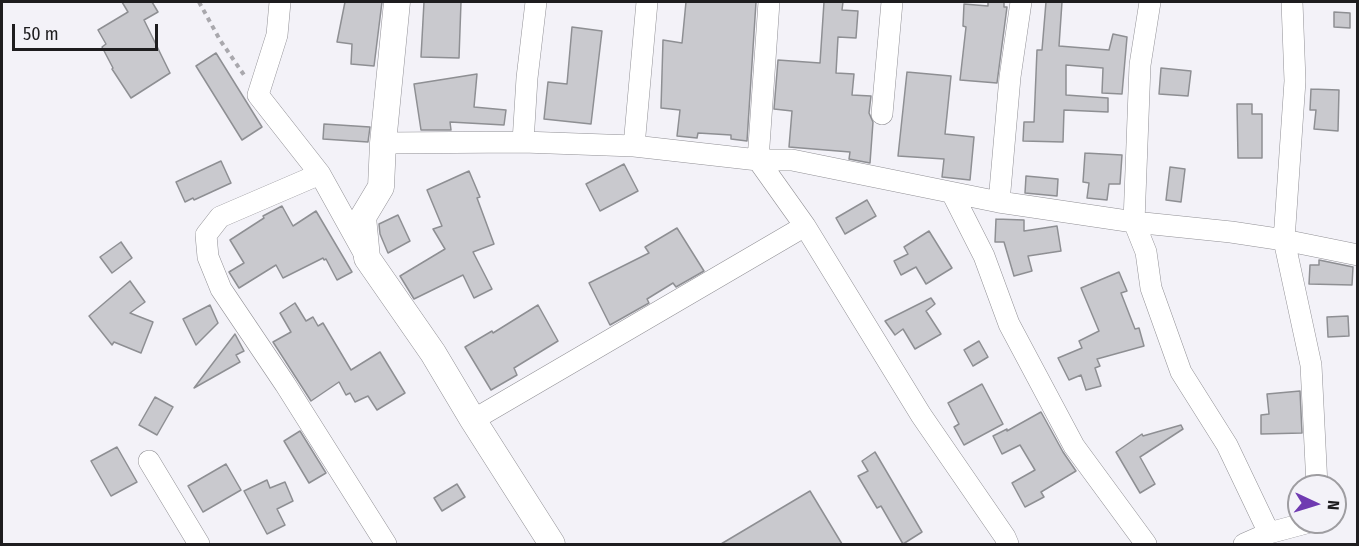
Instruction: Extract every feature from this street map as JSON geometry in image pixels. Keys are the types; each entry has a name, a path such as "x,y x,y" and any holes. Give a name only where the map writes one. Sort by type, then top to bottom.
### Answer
{"street":[{"path":"280,2 277,35 258,94 320,174 367,258 433,352 473,420 552,544"},
{"path":"367,258 363,217 381,187 383,143 398,2"},
{"path":"523,142 527,78 536,2"},
{"path":"634,147 647,2"},
{"path":"769,2 758,160 805,226 921,415 1008,544"},
{"path":"882,114 892,2"},
{"path":"999,202 1010,77 1021,2"},
{"path":"1150,2 1140,64 1134,222 1146,252 1151,288 1180,372 1227,444 1269,533"},
{"path":"1292,2 1294,81 1284,240 1311,365 1316,474"},
{"path":"383,143 523,142 634,147 758,160 792,160 999,202 1134,222 1188,226 1284,240 1358,255"},
{"path":"320,174 220,217 206,235 208,257 221,289 285,384 386,544"},
{"path":"951,193 984,256 1009,324 1074,446 1146,544"},
{"path":"473,420 805,226"},
{"path":"149,461 200,544"},
{"path":"1244,544 1287,528"}],"path":[{"path":"199,2 220,40 258,94"}],"building":[{"path":"122,2 152,2 158,12 144,20 170,73 131,98 112,69 102,47 106,44 98,30 128,12"},
{"path":"345,2 382,2 374,66 351,64 352,44 337,42"},
{"path":"424,2 461,2 459,58 421,57"},
{"path":"686,2 756,2 747,141 731,139 731,135 698,133 697,138 677,136 680,110 661,108 663,40 682,43"},
{"path":"824,2 843,2 842,10 858,11 856,38 838,37 836,73 854,74 852,95 871,96 869,113 873,122 870,163 849,159 850,152 789,147 792,111 774,109 778,60 820,63"},
{"path":"988,2 1004,2 1004,7 1007,7 997,83 960,80 966,27 963,26 964,4 988,6"},
{"path":"1046,2 1062,2 1059,46 1109,50 1113,34 1127,37 1122,94 1102,93 1103,68 1066,65 1066,95 1108,98 1108,112 1064,110 1063,142 1023,141 1024,122 1034,122 1037,50 1042,50"},
{"path":"1334,12 1350,13 1350,28 1334,27"},
{"path":"572,27 602,31 591,124 544,119 548,82 567,84"},
{"path":"216,53 262,127 242,140 196,66"},
{"path":"1161,68 1191,71 1188,96 1159,94"},
{"path":"907,72 951,76 945,134 974,137 970,180 942,177 944,159 898,156"},
{"path":"477,74 474,107 506,110 504,125 450,122 451,130 421,130 414,84"},
{"path":"1311,89 1339,90 1338,131 1314,129 1316,110 1310,110"},
{"path":"1237,104 1252,104 1252,114 1262,114 1262,158 1238,158"},
{"path":"324,124 370,127 368,142 323,139"},
{"path":"1085,153 1122,155 1120,184 1109,184 1107,200 1087,198 1089,183 1083,182"},
{"path":"221,161 231,183 185,202 176,182"},
{"path":"624,164 638,191 600,211 586,184"},
{"path":"1170,167 1185,169 1181,202 1166,200"},
{"path":"469,171 480,197 477,198 494,244 473,252 492,289 474,298 463,275 414,299 400,276 445,249 433,229 442,226 427,190"},
{"path":"1026,176 1058,179 1057,196 1025,193"},
{"path":"867,200 876,216 845,234 836,218"},
{"path":"282,206 293,226 316,211 352,272 337,280 326,259 323,258 283,278 276,265 239,288 229,272 244,263 230,240 264,218 263,216"},
{"path":"398,215 410,241 388,253 380,234 379,224"},
{"path":"996,219 1024,220 1024,231 1057,226 1061,251 1028,256 1032,271 1014,276 1004,242 995,242"},
{"path":"677,228 704,271 676,287 673,283 647,299 649,303 610,325 589,283 649,253 645,247"},
{"path":"929,231 952,268 926,284 916,267 901,275 894,261 908,254 904,247"},
{"path":"121,242 132,258 112,273 100,257"},
{"path":"1319,260 1353,267 1352,285 1309,284 1310,265 1319,265"},
{"path":"1119,272 1127,291 1121,293 1135,329 1139,328 1144,346 1097,359 1100,366 1095,368 1101,386 1086,390 1081,375 1069,380 1058,358 1082,348 1079,341 1099,331 1081,288"},
{"path":"130,281 145,302 130,313 153,322 141,353 114,342 112,345 89,316"},
{"path":"931,298 935,304 926,311 941,334 915,349 903,329 895,335 885,321"},
{"path":"295,303 306,321 313,317 318,326 323,323 351,370 380,352 405,393 377,410 368,396 355,402 350,393 346,395 339,382 311,401 273,342 291,332 280,313"},
{"path":"210,305 218,323 196,345 183,319"},
{"path":"538,305 558,341 514,368 517,375 491,390 465,347 492,331 493,333"},
{"path":"1348,316 1349,336 1328,337 1327,317"},
{"path":"235,334 244,351 236,355 240,362 194,388"},
{"path":"979,341 988,357 973,366 964,350"},
{"path":"982,384 1003,424 964,445 954,427 959,424 948,403"},
{"path":"1300,391 1302,433 1261,434 1261,415 1269,414 1267,394"},
{"path":"155,397 173,407 157,435 139,425"},
{"path":"1041,412 1076,471 1041,492 1044,497 1025,507 1012,483 1035,470 1020,445 1002,454 993,436"},
{"path":"1181,425 1183,429 1140,457 1155,484 1140,493 1116,452 1142,434 1143,436"},
{"path":"300,431 326,473 309,483 284,441"},
{"path":"117,447 137,482 111,496 91,461"},
{"path":"875,452 922,532 903,544 881,506 877,508 858,476 868,471 862,461"},
{"path":"226,464 241,490 203,512 188,486"},
{"path":"267,480 270,488 285,482 293,501 277,509 285,525 267,534 244,491"},
{"path":"457,484 465,497 442,511 434,498"},
{"path":"810,491 842,544 721,544"}]}
